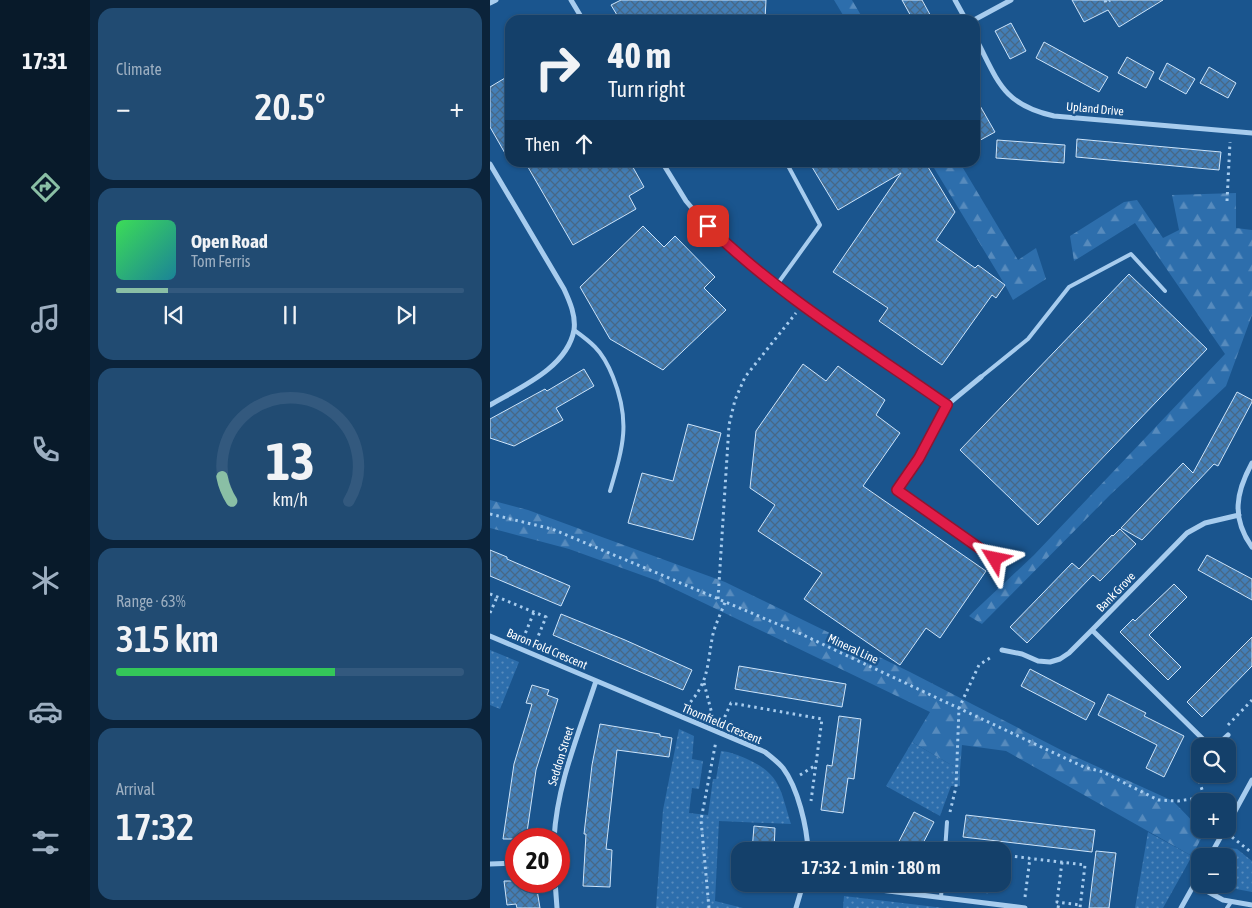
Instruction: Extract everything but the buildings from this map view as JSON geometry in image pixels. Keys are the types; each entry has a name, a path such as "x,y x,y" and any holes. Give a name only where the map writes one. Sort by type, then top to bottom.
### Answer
{"street":[{"path":"490,3 496,0"},
{"path":"572,0 580,15"},
{"path":"955,0 963,15"},
{"path":"980,17 1011,0"},
{"name":"Upland Drive","path":"980,46 1001,86 1012,99 1025,107 1039,112 1054,116 1252,133"},
{"path":"490,164 564,289 572,308 574,330 559,359 544,374 490,405"},
{"path":"665,167 686,202 736,253 776,286 947,405"},
{"path":"929,439 947,405 981,377"},
{"path":"1252,463 1240,489 1239,516 1242,529 1252,546"},
{"name":"Bank Grove","path":"1002,650 1022,654 1038,661 1050,662 1060,659 1069,653 1187,533 1205,523 1239,516"},
{"path":"1092,630 1202,738"},
{"name":"Baron Fold Crescent","path":"490,636 596,681"},
{"name":"Thornfield Crescent","path":"596,681 765,752 783,768 790,780 801,810 807,842"},
{"name":"Seddon Street","path":"555,828 558,799 565,772 596,681"},
{"path":"1225,738 1228,735"},
{"path":"1236,809 1252,780"},
{"path":"490,864 505,863"},
{"path":"1181,908 1191,890"},
{"path":"796,908 801,892"},
{"path":"899,892 1024,908"},
{"path":"556,893 557,908"},
{"path":"1212,893 1231,902 1252,905"}],"lane":[{"path":"776,286 820,225 789,167"},
{"path":"981,377 1028,339 1069,287 1131,254 1165,291"},
{"path":"574,330 596,348 609,368 620,396 625,429 622,452 610,491"},
{"path":"929,439 919,458 897,490 995,559"},
{"path":"946,842 947,822"},
{"path":"941,892 941,897"},
{"path":"1227,908 1231,902"}],"path":[{"path":"1105,0 1106,2 1110,0"},
{"path":"1227,201 1231,131"},
{"path":"718,599 729,424 735,400 745,377 803,304"},
{"name":"Mineral Line","path":"490,514 552,530 801,634 1084,767 1103,772 1158,800 1178,801 1191,799"},
{"path":"490,594 546,617 531,653"},
{"path":"490,613 497,597"},
{"path":"678,716 704,682 712,637 725,602"},
{"path":"519,648 534,612"},
{"path":"947,822 956,788 959,708 979,665 1002,650"},
{"path":"704,682 717,731"},
{"path":"1228,735 1227,726 1252,700"},
{"path":"709,908 700,820 717,731 731,702 822,719 812,800 801,810"},
{"path":"790,780 816,765"},
{"path":"1234,838 1252,853"},
{"path":"1011,856 1085,865 1080,906 1059,903"},
{"path":"1024,908 1030,858"},
{"path":"1058,908 1059,903 1057,902 1062,862"}],"green space":[{"path":"834,0 852,0 861,15 843,15"},
{"path":"933,167 962,167 1018,260 1036,248 1046,279 1013,300"},
{"path":"1236,193 1236,228 1252,230 1252,315 1226,386 1111,494 982,624 969,616 1034,555 1225,354 1135,223 1074,261 1070,236 1124,202 1137,200 1163,238 1179,230 1172,195"},
{"path":"490,500 528,510 725,582 910,672 1065,752 1173,801 1191,820 1191,838 1201,838 1196,848 1191,848 1191,855 1006,751 962,745 960,770 912,742 930,712 658,581 569,549 490,528"},
{"path":"490,650 519,662 500,709 490,705"},
{"path":"679,729 694,736 692,759 703,761 699,789 692,788 689,813 708,815 713,779 716,779 721,751 747,759 767,771 782,793 791,824 719,821 715,901 743,908 656,908 663,810"},
{"path":"912,742 960,770 960,786 951,786 940,816 886,786"},
{"path":"1148,832 1191,855 1191,858 1163,908 1135,908"},
{"path":"1236,849 1252,861 1252,892 1236,889"},
{"path":"844,896 944,908 843,908"}],"route":[{"path":"708,226 736,253 776,286 947,405 919,458 897,490 995,559"}]}
